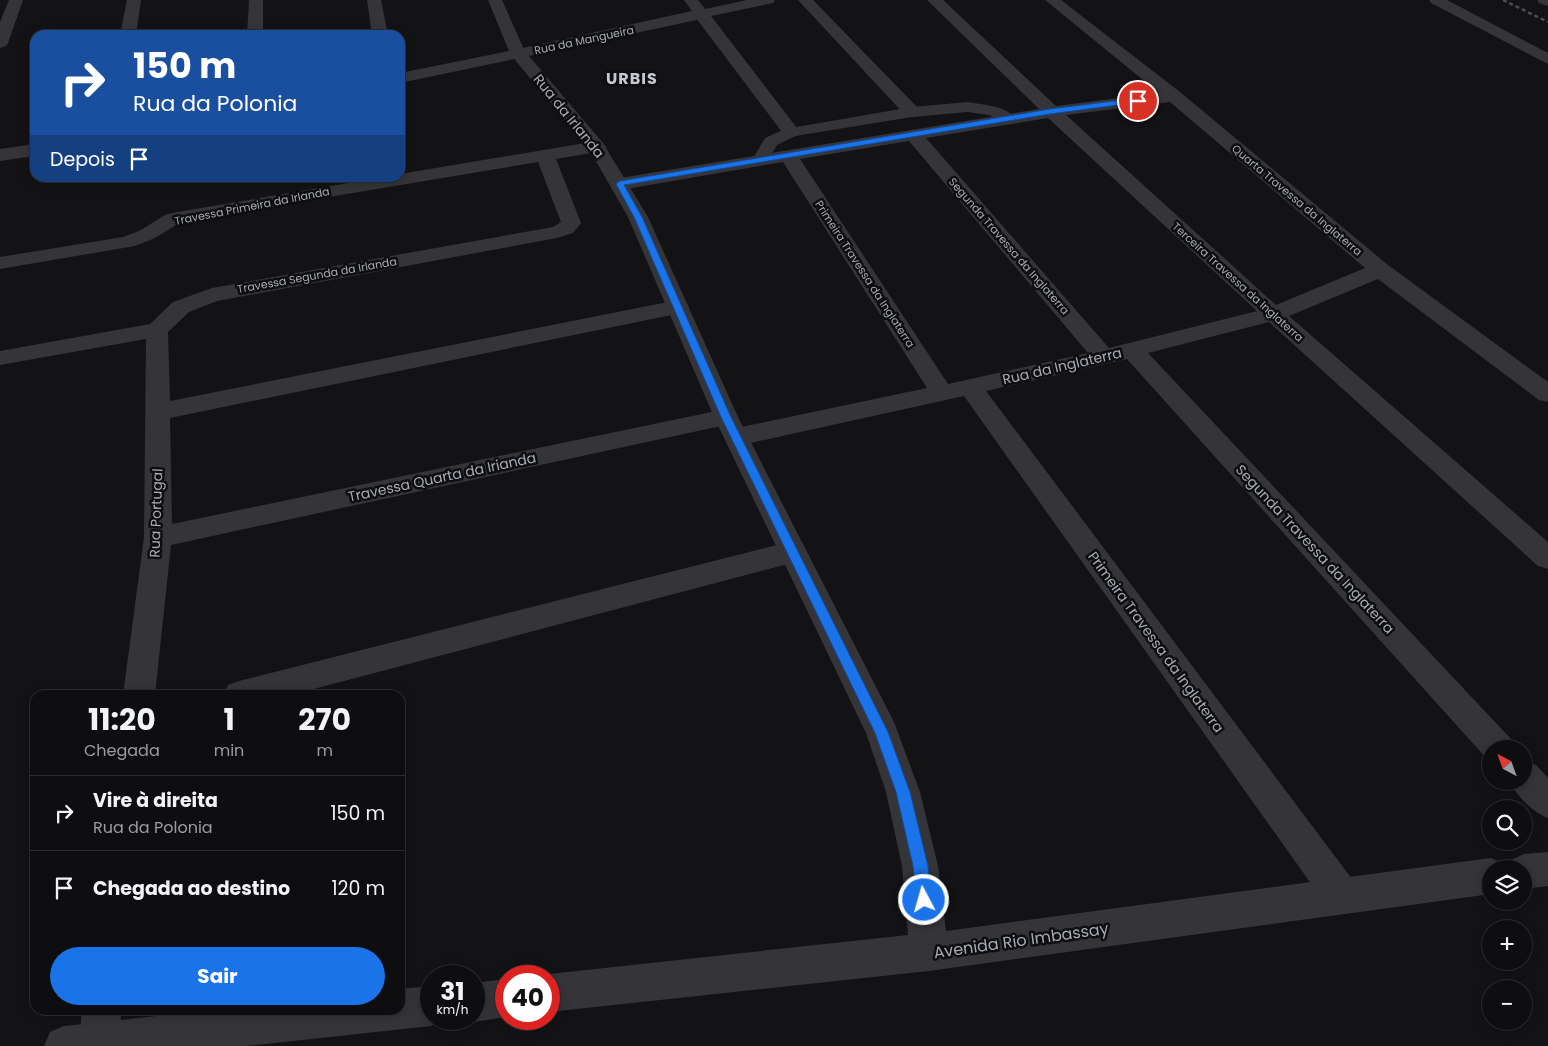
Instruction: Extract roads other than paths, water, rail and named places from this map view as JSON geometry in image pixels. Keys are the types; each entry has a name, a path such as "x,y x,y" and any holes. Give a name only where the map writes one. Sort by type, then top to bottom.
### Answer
{"street":[{"path":"0,43 16,0"},
{"path":"129,30 134,0"},
{"path":"255,30 256,0"},
{"path":"374,0 379,30"},
{"name":"Rua da Irlanda","path":"495,0 518,54 597,147 638,217 731,427 882,732 903,792 920,866 929,952"},
{"path":"691,0 791,132"},
{"name":"Rua da Mangueira","path":"405,77 768,0"},
{"path":"805,0 912,112"},
{"name":"Terceira Travessa da Inglaterra","path":"934,0 1050,112 1273,314 1548,558"},
{"name":"Quarta Travessa da Inglaterra","path":"1052,0 1174,96 1380,270 1548,394"},
{"path":"1436,0 1548,59"},
{"path":"1544,0 1548,2"},
{"path":"620,184 1050,112 1174,96"},
{"name":"Segunda Travessa da Inglaterra","path":"914,135 1104,356"},
{"name":"Travessa Primeira da Irlanda","path":"405,178 597,147"},
{"path":"0,156 30,151"},
{"name":"Travessa Segunda da Irlanda","path":"157,330 180,307 212,295 566,229 571,223 545,155"},
{"name":"Primeira Travessa da Inglaterra","path":"788,156 942,393"},
{"name":"Travessa Primeira da Irlanda","path":"0,263 128,242 140,238 172,219 198,213 383,182"},
{"name":"Rua da Inglaterra","path":"731,427 942,393 1132,350 1273,314 1380,270"},
{"path":"157,412 678,307"},
{"path":"0,358 157,330"},
{"name":"Rua Portugal","path":"140,690 158,537 157,330"},
{"name":"Segunda Travessa da Inglaterra","path":"1132,350 1491,740"},
{"name":"Primeira Travessa da Inglaterra","path":"970,387 1342,896"},
{"name":"Travessa Quarta da Irianda","path":"158,537 731,427"},
{"path":"258,690 793,552"},
{"path":"1532,785 1548,802"},
{"path":"1532,871 1548,869"},
{"name":"Avenida Rio Imbassay","path":"560,992 929,952 1482,877"},
{"path":"405,1009 420,1007"},
{"path":"88,1033 328,1015"}],"lane":[{"path":"760,160 771,142 791,132 912,112 968,108 993,111 1008,119"}],"railway":[{"path":"1503,0 1548,22"}],"district":[{"name":"URBIS","path":"632,78"}]}
